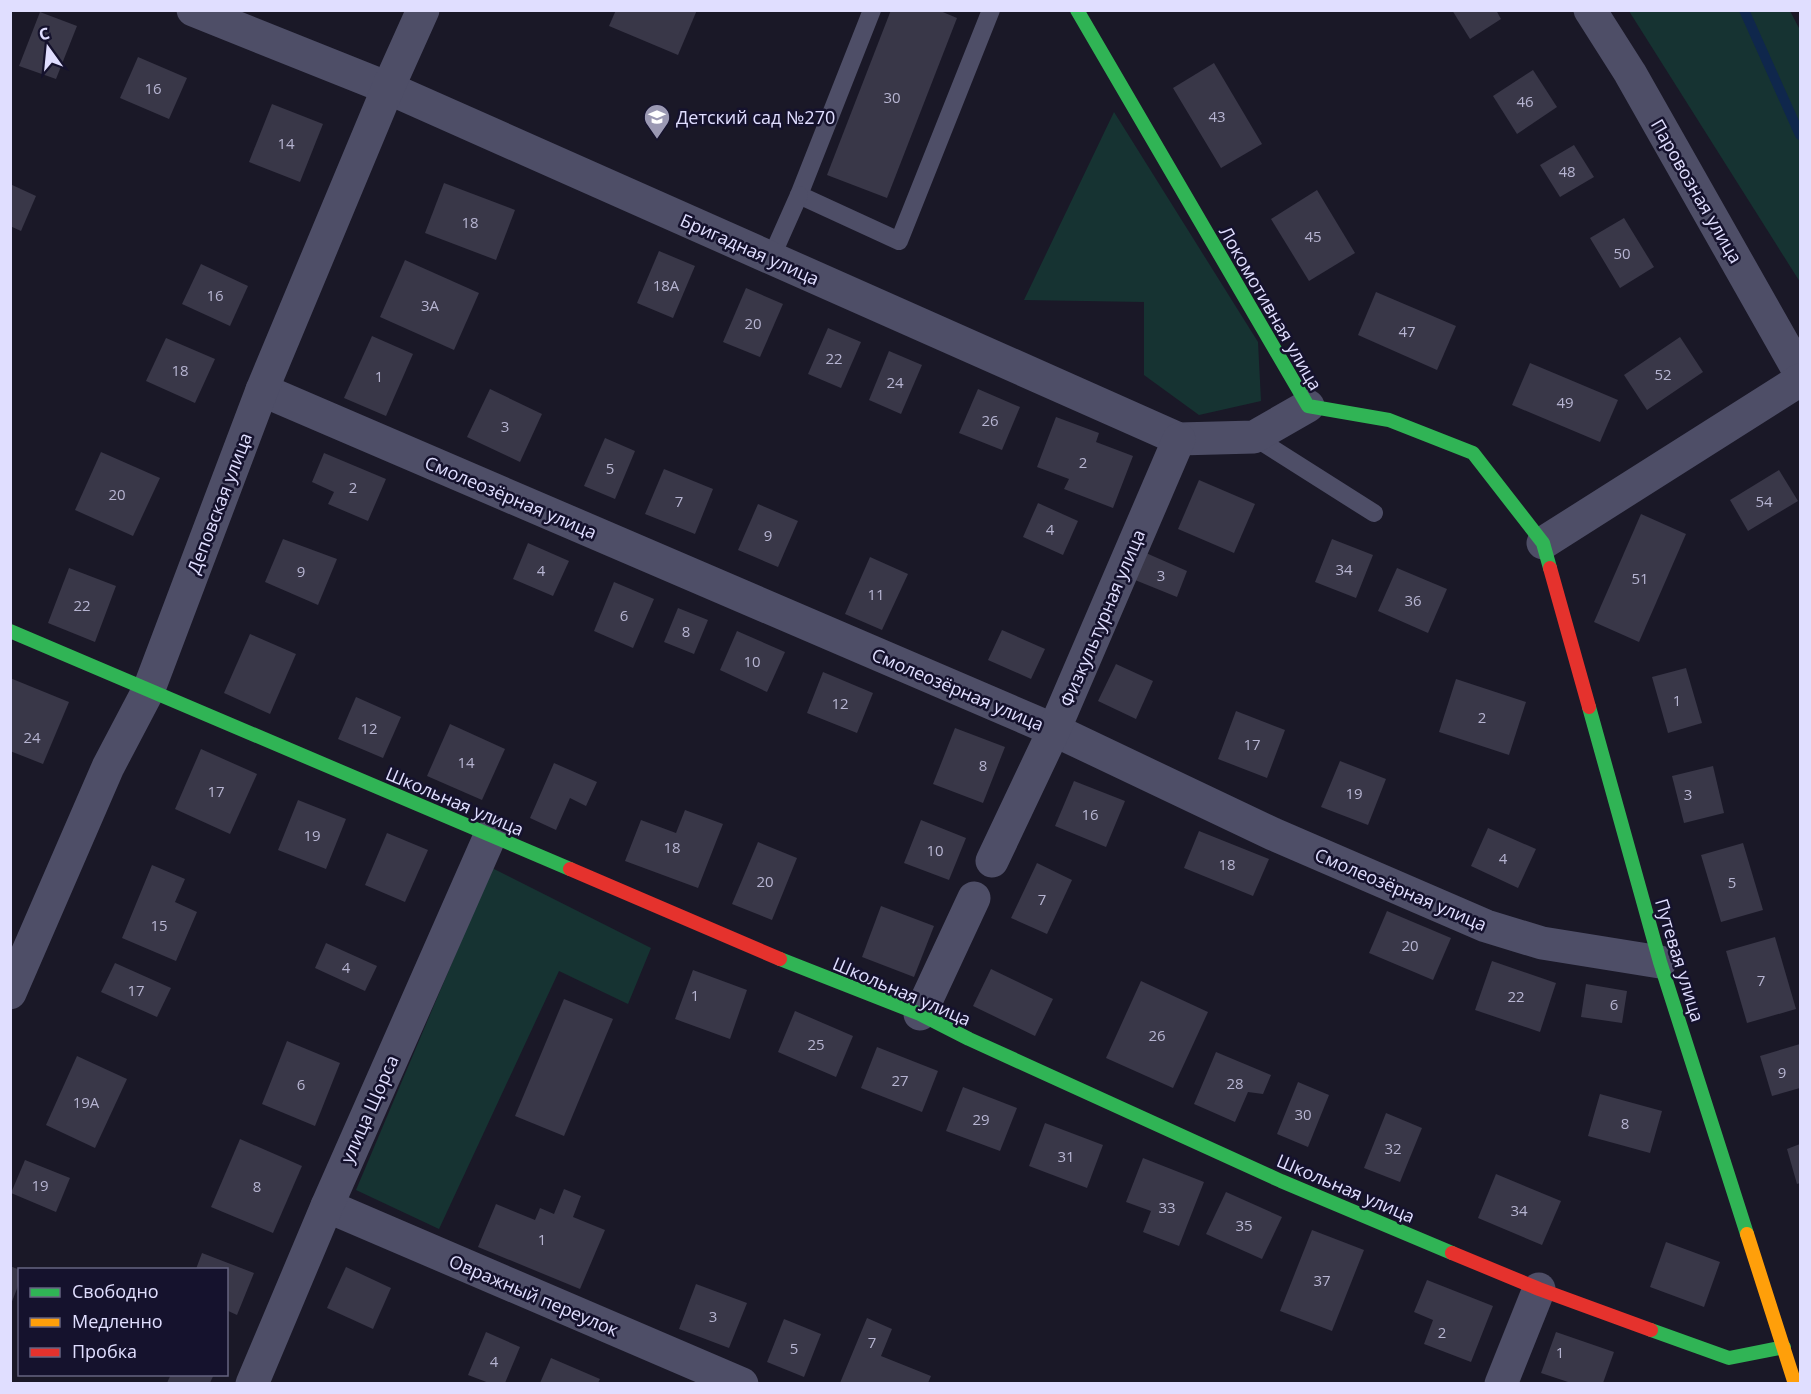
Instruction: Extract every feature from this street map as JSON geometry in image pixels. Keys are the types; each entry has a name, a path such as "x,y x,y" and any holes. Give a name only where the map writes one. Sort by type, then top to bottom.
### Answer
{"street":[{"name":"Бригадная улица","path":"193,10 388,88 1179,439 1254,437 1308,406"},
{"name":"Деповская улица","path":"10,993 108,767 149,688 262,390 423,10"},
{"name":"Локомотивная улица","path":"1077,10 1308,406 1389,420 1473,453 1543,543"},
{"name":"Паровозная улица","path":"1590,10 1630,73 1800,373"},
{"path":"1543,543 1800,380"},
{"name":"Смолеозёрная улица","path":"262,390 1054,730 1273,834 1486,926 1542,943 1660,962"},
{"name":"Физкультурная улица","path":"992,861 1054,730 1179,439"},
{"name":"Путевая улица","path":"1543,543 1660,962 1795,1383"},
{"name":"Школьная улица","path":"10,631 149,688 815,974 920,1014 969,1039 1281,1181 1539,1289 1729,1358 1784,1347"},
{"name":"улица Щорса","path":"252,1383 327,1206 490,836"},
{"path":"920,1014 975,898"},
{"name":"Овражный переулок","path":"327,1206 742,1383"},
{"path":"1501,1383 1539,1289"}],"lane":[{"path":"771,258 799,195 872,10"},
{"path":"799,195 898,241 991,10"},
{"path":"1254,437 1374,513"},
{"path":"1784,1347 1800,1338"}],"green space":[{"path":"1629,11 1790,11 1800,30 1800,282"},
{"path":"1114,112 1258,342 1261,401 1199,415 1144,375 1144,302 1024,300"},
{"path":"492,868 651,948 628,1004 559,971 439,1229 356,1190"}],"building":[{"path":"616,10 697,10 678,55 609,26"},
{"path":"891,10 938,10 957,18 887,198 827,175"},
{"path":"1452,10 1496,10 1501,19 1470,39"},
{"path":"40,12 77,26 56,79 19,66"},
{"path":"138,57 187,78 169,119 120,98"},
{"path":"1214,63 1262,144 1221,168 1173,88"},
{"path":"1533,70 1557,107 1517,134 1493,96"},
{"path":"272,104 323,124 300,182 249,162"},
{"path":"1574,145 1594,177 1560,197 1540,165"},
{"path":"444,183 515,210 496,260 425,233"},
{"path":"10,184 36,196 21,231 10,226"},
{"path":"1317,190 1355,253 1309,281 1271,219"},
{"path":"1624,218 1654,267 1620,288 1590,238"},
{"path":"659,251 695,266 673,318 637,303"},
{"path":"405,260 479,293 454,350 380,317"},
{"path":"201,264 248,286 230,326 182,304"},
{"path":"746,288 783,304 760,357 723,342"},
{"path":"1376,292 1456,326 1437,370 1358,335"},
{"path":"828,328 861,342 841,388 808,374"},
{"path":"372,336 413,354 386,416 344,398"},
{"path":"1680,337 1703,372 1647,410 1624,375"},
{"path":"166,338 215,359 195,403 146,381"},
{"path":"889,351 922,365 901,414 869,400"},
{"path":"1530,363 1618,400 1600,442 1512,405"},
{"path":"490,389 542,414 520,462 467,437"},
{"path":"978,389 1020,407 1002,450 959,433"},
{"path":"1056,417 1099,433 1096,442 1133,456 1113,508 1064,489 1069,479 1037,467"},
{"path":"605,438 635,451 615,499 584,486"},
{"path":"101,452 160,478 133,536 75,510"},
{"path":"324,453 386,479 368,521 328,504 334,492 312,482"},
{"path":"664,469 713,489 695,534 645,514"},
{"path":"1779,470 1798,501 1748,531 1730,500"},
{"path":"1199,480 1255,504 1234,553 1178,529"},
{"path":"1038,503 1078,521 1063,555 1023,537"},
{"path":"758,504 798,521 778,567 738,550"},
{"path":"1641,514 1686,534 1639,642 1594,622"},
{"path":"283,539 337,559 318,605 265,582"},
{"path":"1332,539 1373,555 1356,598 1315,582"},
{"path":"528,543 569,561 553,596 513,579"},
{"path":"1146,553 1187,571 1177,597 1135,580"},
{"path":"870,557 908,574 882,630 845,614"},
{"path":"69,568 116,586 95,642 48,623"},
{"path":"1397,568 1447,589 1428,633 1378,611"},
{"path":"614,582 654,599 633,648 594,631"},
{"path":"678,608 708,620 694,654 664,642"},
{"path":"1002,630 1045,649 1031,679 988,660"},
{"path":"737,631 785,652 767,692 720,670"},
{"path":"250,634 296,654 270,714 224,693"},
{"path":"1116,664 1153,681 1136,719 1098,701"},
{"path":"1686,668 1702,723 1668,733 1652,677"},
{"path":"823,672 873,693 857,733 807,713"},
{"path":"10,678 69,702 43,764 10,751"},
{"path":"1456,679 1526,702 1509,755 1439,732"},
{"path":"356,697 401,717 383,758 338,739"},
{"path":"1236,711 1285,730 1267,778 1218,759"},
{"path":"450,724 505,749 482,800 427,776"},
{"path":"955,728 1005,747 983,803 933,784"},
{"path":"201,749 257,774 230,834 175,809"},
{"path":"1340,761 1386,779 1368,825 1321,807"},
{"path":"554,763 597,782 586,806 570,798 556,830 530,818"},
{"path":"1713,766 1724,813 1684,823 1672,776"},
{"path":"1074,781 1125,801 1106,847 1055,826"},
{"path":"298,800 346,819 326,869 278,850"},
{"path":"685,810 723,824 698,888 625,861 641,820 676,833"},
{"path":"921,820 966,838 949,880 904,863"},
{"path":"1488,828 1536,849 1518,888 1471,866"},
{"path":"1199,831 1269,859 1253,896 1184,868"},
{"path":"387,833 428,850 405,902 365,885"},
{"path":"758,842 797,858 772,920 732,904"},
{"path":"1743,843 1763,910 1721,922 1701,855"},
{"path":"1037,863 1072,880 1047,934 1011,918"},
{"path":"152,865 185,879 175,902 197,912 176,961 122,938"},
{"path":"881,906 934,926 914,977 862,957"},
{"path":"1387,911 1451,938 1433,980 1369,953"},
{"path":"1775,937 1796,1009 1747,1023 1726,951"},
{"path":"326,943 377,966 365,991 315,968"},
{"path":"1492,961 1556,983 1540,1032 1475,1010"},
{"path":"115,963 171,988 157,1017 101,992"},
{"path":"991,969 1053,999 1035,1036 973,1006"},
{"path":"693,970 747,990 730,1039 675,1019"},
{"path":"1141,981 1208,1012 1173,1088 1106,1058"},
{"path":"1586,984 1627,991 1622,1023 1581,1017"},
{"path":"564,999 613,1019 564,1136 515,1116"},
{"path":"795,1011 853,1036 836,1077 778,1052"},
{"path":"287,1041 340,1063 315,1126 262,1104"},
{"path":"1800,1044 1800,1088 1772,1096 1760,1056"},
{"path":"877,1047 938,1071 922,1112 861,1088"},
{"path":"1216,1052 1271,1075 1263,1094 1248,1092 1235,1122 1194,1104"},
{"path":"77,1056 127,1079 95,1148 46,1125"},
{"path":"1298,1082 1329,1095 1308,1147 1277,1134"},
{"path":"963,1087 1017,1108 1000,1151 946,1131"},
{"path":"1600,1094 1662,1111 1650,1153 1588,1136"},
{"path":"1386,1113 1422,1128 1400,1182 1364,1168"},
{"path":"1045,1123 1103,1145 1087,1188 1029,1166"},
{"path":"240,1139 302,1166 273,1233 211,1207"},
{"path":"1800,1144 1800,1183 1797,1184 1787,1149"},
{"path":"1143,1158 1204,1182 1179,1246 1143,1232 1151,1211 1126,1202"},
{"path":"25,1160 70,1178 56,1212 11,1193"},
{"path":"1496,1174 1561,1201 1542,1245 1478,1218"},
{"path":"564,1189 581,1196 573,1217 605,1230 580,1289 478,1247 496,1204 535,1220 540,1208 554,1214"},
{"path":"1226,1192 1282,1217 1262,1259 1206,1234"},
{"path":"1312,1230 1364,1250 1332,1331 1280,1311"},
{"path":"1666,1242 1720,1262 1704,1307 1650,1287"},
{"path":"202,1253 254,1273 237,1315 228,1311 228,1268 196,1268"},
{"path":"10,1266 18,1269 18,1286 11,1304"},
{"path":"346,1267 391,1288 373,1329 327,1308"},
{"path":"1427,1280 1493,1306 1471,1362 1424,1344 1433,1320 1414,1312"},
{"path":"696,1284 747,1303 729,1348 679,1329"},
{"path":"867,1318 892,1329 881,1356 931,1376 928,1383 840,1383"},
{"path":"784,1319 821,1334 804,1377 767,1362"},
{"path":"486,1332 520,1347 505,1383 489,1383 468,1375"},
{"path":"1556,1332 1614,1352 1603,1383 1571,1383 1541,1373"},
{"path":"551,1358 600,1379 598,1383 540,1383"},
{"path":"170,1376 213,1376 210,1383 167,1383"}],"waterway":[{"path":"1744,10 1800,135"}],"traffic: fast":[{"path":"1077,10 1308,406 1389,420 1473,453 1543,543 1550,568"},
{"path":"10,631 570,869"},
{"path":"1589,707 1660,962 1747,1234"},
{"path":"780,959 920,1014 969,1039 1281,1181 1452,1253"},
{"path":"1651,1330 1729,1358 1784,1347"}],"traffic: slow":[{"path":"1747,1234 1795,1384"}],"traffic: jam":[{"path":"1550,568 1589,707"},
{"path":"570,869 780,959"},
{"path":"1452,1253 1539,1289 1651,1330"}],"place":[{"name":"Детский сад №270","path":"657,140"}]}
